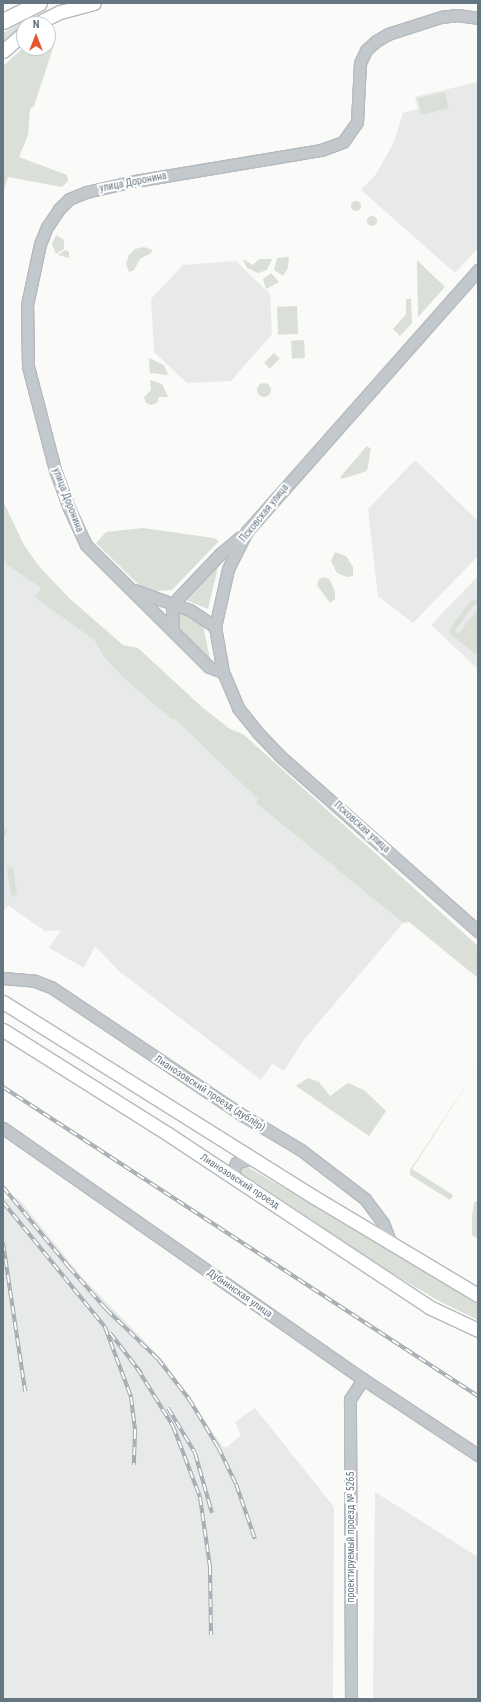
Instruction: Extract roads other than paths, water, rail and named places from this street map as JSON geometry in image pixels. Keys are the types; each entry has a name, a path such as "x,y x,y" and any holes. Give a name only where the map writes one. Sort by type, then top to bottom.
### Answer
{"highway":[{"path":"3,21 39,3"}],"main road":[{"path":"52,16 60,12 94,3"},
{"path":"3,51 16,40"},
{"path":"3,1002 391,1244 478,1295"},
{"name":"Лианозовский проезд","path":"3,1030 238,1180 429,1307 478,1330"}],"street":[{"name":"улица Доронина","path":"125,585 86,545 56,470 28,366 29,292 40,244 52,217 69,199 86,192 135,181 321,150 343,142 357,122 360,63 366,50 376,41 388,34 441,17 457,15 478,18"},
{"name":"Псковская улица","path":"478,270 247,531 228,569 215,628 223,672 238,708 280,756 478,931"},
{"path":"173,631 171,620 174,604 184,590 220,554 247,531"},
{"path":"125,585 149,596 174,604 204,618 215,628"},
{"path":"125,585 209,667 223,672"},
{"path":"149,596 164,596 184,590"},
{"name":"Лианозовский проезд (дублёр)","path":"3,978 35,981 51,987 244,1116 301,1150 365,1199 383,1222 391,1244"},
{"name":"Дубнинская улица","path":"3,1128 363,1379 478,1455"},
{"path":"238,1180 233,1172 236,1163 247,1159 257,1161"},
{"name":"проектируемый проезд № 5265","path":"351,1699 350,1399 363,1379"}],"railway":[{"path":"3,1087 478,1396"},
{"path":"3,1187 69,1267 106,1309 158,1359 189,1399 218,1447 236,1484 255,1539"},
{"path":"3,1202 105,1327 131,1397 135,1431 134,1465"},
{"path":"3,1243 25,1391"},
{"path":"110,1333 141,1373"},
{"path":"137,1368 173,1426 200,1497 210,1567 211,1635"},
{"path":"168,1408 195,1453 212,1513"}]}
